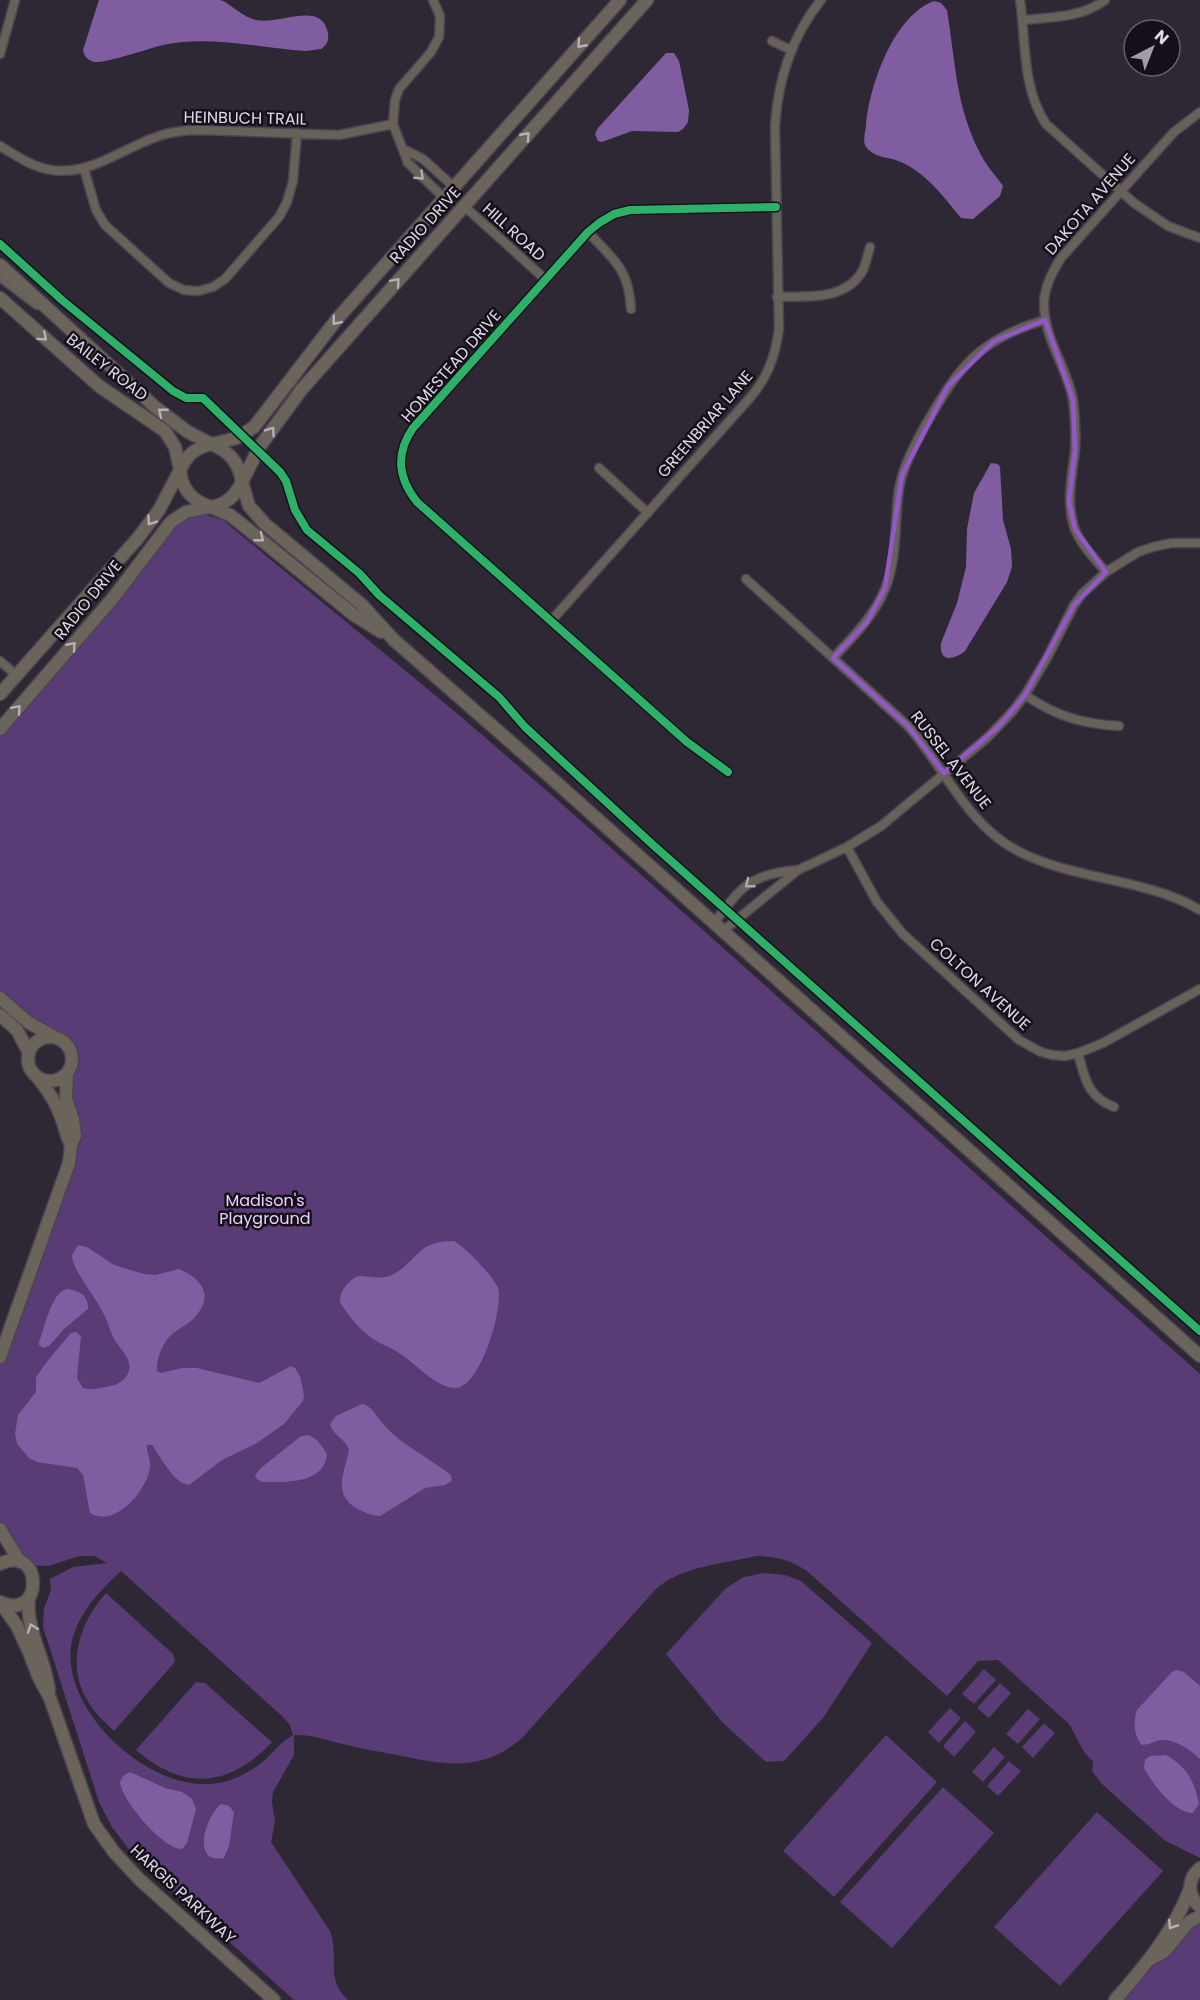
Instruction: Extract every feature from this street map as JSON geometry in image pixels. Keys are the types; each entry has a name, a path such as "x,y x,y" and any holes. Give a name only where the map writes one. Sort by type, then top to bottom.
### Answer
{"main road":[{"name":"RADIO DRIVE","path":"212,444 237,438 254,427 338,319 620,0"},
{"name":"RADIO DRIVE","path":"242,482 260,446 295,397 647,0"},
{"name":"BAILEY ROAD","path":"0,265 167,417 188,432 212,444"},
{"name":"BAILEY ROAD","path":"0,298 99,386 165,431 175,447 180,470"},
{"path":"394,640 354,615 230,515 197,502 186,491 180,470 190,453 212,444 233,458 240,471 247,502 256,516 362,605 394,640 514,744 1200,1356"},
{"name":"RADIO DRIVE","path":"0,694 138,538 163,503 180,470"},
{"path":"210,507 228,501 242,482"},
{"name":"RADIO DRIVE","path":"0,729 113,598 171,522 186,512 210,507"},
{"path":"0,998 29,1023 65,1042 71,1051 72,1064 67,1074 66,1098 75,1136 71,1145 66,1174 0,1357"},
{"path":"0,1015 17,1030 28,1053 29,1067 55,1100 71,1145"},
{"path":"28,1053 32,1046 42,1038 55,1037"},
{"path":"38,1078 56,1081 67,1074"},
{"path":"0,1529 20,1562"},
{"path":"0,1564 20,1562"},
{"name":"HARGIS PARKWAY","path":"20,1562 30,1570 33,1577 28,1619 48,1676 50,1698"},
{"path":"0,1602 12,1606 29,1598"},
{"name":"HARGIS PARKWAY","path":"0,1602 17,1626 50,1698 94,1824 114,1852 139,1879 274,2000"},
{"path":"1115,2000 1150,1960 1158,1944 1176,1919 1190,1889 1192,1876 1200,1868"},
{"path":"1190,1889 1194,1900 1200,1907"},
{"path":"1150,1960 1165,1951 1190,1922 1200,1916"}],"street":[{"path":"0,54 15,0"},
{"path":"433,0 440,19 439,37 430,52 399,89 394,105 393,124 408,163 444,198"},
{"name":"GREENBRIAR LANE","path":"551,621 748,400 766,376 777,345 774,126 776,109 791,50 801,29 821,0"},
{"path":"1020,0 1029,84 1038,113 1054,132 1119,191 1168,226 1200,238"},
{"path":"1023,20 1072,15 1087,11 1105,0"},
{"path":"772,41 791,50"},
{"name":"DAKOTA AVENUE","path":"1106,572 1080,541 1071,515 1068,501 1075,448 1072,400 1069,384 1045,320 1044,301 1052,272 1061,258 1174,132 1200,112"},
{"name":"HEINBUCH TRAIL","path":"0,146 32,164 63,171 84,169 151,139 180,131 344,135 393,124"},
{"path":"84,169 96,210 105,225 169,283 181,289 198,291 213,287 225,279 279,217 287,202 293,181 297,134"},
{"path":"403,149 423,159 454,187"},
{"name":"HILL ROAD","path":"464,206 545,279"},
{"name":"HOMESTEAD DRIVE","path":"728,772 687,742 417,502 405,485 400,460 407,437 413,428 545,279 599,223 614,214 630,210 776,207"},
{"path":"588,232 623,272 630,288 631,309"},
{"path":"777,297 820,296 836,293 847,287 863,270 870,247"},
{"path":"0,277 19,293 53,314"},
{"path":"833,658 867,622 885,588 893,555 902,475 914,445 948,386 969,361 994,341 1008,332 1045,320"},
{"path":"598,468 648,513"},
{"path":"719,927 798,870 847,848 881,826 999,726 1025,695 1074,605 1082,594 1106,572 1129,556 1153,547 1171,543 1200,543"},
{"name":"RUSSEL AVENUE","path":"746,579 908,726 979,821 1016,850 1046,863 1157,891 1200,910"},
{"path":"0,661 16,675"},
{"path":"1025,695 1064,716 1093,725 1119,726"},
{"name":"COLTON AVENUE","path":"847,848 877,902 903,934 1011,1032 1029,1047 1041,1052 1065,1056 1104,1043 1200,988"},
{"path":"719,927 748,883 762,875 798,870"},
{"path":"1078,1053 1091,1092 1114,1107"}],"highlighted area":[{"path":"1045,320 1073,400 1075,449 1069,501 1075,529 1106,572 1074,605 1025,695 999,726 944,773 908,726 833,658 867,622 885,588 902,475 948,386 994,341"}],"green space":[{"name":"Madison's Playground","path":"192,511 223,520 453,710 554,797 1200,1374 1200,1858 1164,1840 1101,1783 1092,1771 1093,1761 1068,1723 998,1660 978,1661 947,1696 807,1571 783,1559 756,1556 690,1571 666,1581 656,1589 523,1737 495,1756 466,1763 435,1762 312,1736 294,1735 294,1755 273,1792 275,1822 271,1842 330,1931 333,1940 336,1983 348,2000 294,2000 134,1856 112,1827 99,1802 43,1627 44,1608 51,1590 50,1579 73,1567 107,1563 94,1556 80,1556 48,1566 25,1565 0,1529 0,1357 66,1174 67,1074 74,1057 68,1046 36,1026 0,998 0,729 166,527","holes":["121,1571 290,1725 293,1735 261,1763 244,1774 218,1783 193,1783 166,1776 141,1763 117,1744 96,1722 81,1697 72,1672 71,1646 78,1624 97,1596"]},
{"path":"764,1573 785,1575 801,1581 872,1643 823,1718 784,1761 766,1762 723,1723 666,1654 726,1588 744,1577"},
{"path":"106,1593 173,1654 175,1662 114,1731 89,1703 78,1675 77,1660 82,1631"},
{"path":"984,1669 996,1680 974,1704 962,1694"},
{"path":"196,1682 205,1683 272,1742 256,1757 222,1776 206,1779 188,1778 171,1773 136,1750"},
{"path":"1000,1683 1011,1693 989,1718 977,1708"},
{"path":"950,1708 961,1718 939,1743 928,1732"},
{"path":"1028,1709 1040,1719 1018,1744 1006,1734"},
{"path":"965,1721 976,1732 954,1757 943,1746"},
{"path":"1044,1723 1055,1733 1033,1758 1022,1747"},
{"path":"886,1735 937,1782 834,1897 783,1851"},
{"path":"994,1747 1005,1757 983,1782 972,1772"},
{"path":"1009,1761 1021,1771 998,1796 987,1786"},
{"path":"943,1787 994,1833 892,1948 840,1902"},
{"path":"1097,1812 1163,1871 1060,1986 994,1927"},
{"path":"1200,1916 1200,2000 1115,2000"}],"shaded area":[{"path":"99,0 220,0 256,20 266,21 299,16 317,18 324,23 328,41 321,49 306,51 234,43 181,42 95,62 87,58 83,50"},
{"path":"934,1 941,3 947,10 957,82 971,134 984,160 1003,186 1000,196 973,219 961,218 919,172 901,162 874,154 865,143 872,92 886,54 906,21 919,9"},
{"path":"666,53 674,53 679,61 689,110 688,122 683,129 678,132 632,131 602,142 598,141 595,134 598,128"},
{"path":"991,463 998,464 1000,467 1003,520 1011,549 1012,567 1007,582 965,651 948,658 942,654 941,643 957,603 966,567 967,529 974,493"},
{"path":"454,1241 472,1256 491,1277 498,1288 499,1298 494,1328 481,1361 474,1375 465,1384 456,1388 434,1380 399,1353 366,1334 340,1302 345,1286 358,1276 380,1278 392,1275 401,1270 424,1248 432,1244"},
{"path":"78,1245 87,1247 114,1265 144,1274 156,1275 179,1269 200,1283 205,1296 200,1311 167,1340 159,1357 157,1371 161,1373 182,1368 197,1368 259,1383 291,1366 300,1376 303,1401 284,1424 257,1443 222,1460 189,1485 177,1479 152,1445 147,1445 150,1468 143,1487 136,1496 128,1505 110,1516 90,1513 83,1475 77,1468 37,1462 29,1458 17,1444 15,1434 18,1415 36,1392 36,1377 71,1333 76,1332 81,1336 77,1378 83,1388 94,1389 115,1385 125,1378 129,1371 126,1356 113,1337 104,1314 73,1261 72,1255"},
{"path":"67,1289 85,1297 88,1309 65,1328 49,1346 43,1348 39,1342 49,1311 61,1292"},
{"path":"362,1404 372,1410 400,1440 451,1475 452,1481 445,1485 425,1488 380,1516 356,1508 344,1496 342,1489 349,1450 330,1424 336,1416"},
{"path":"309,1435 318,1441 327,1454 319,1471 302,1480 262,1482 257,1479 255,1475 262,1467 301,1436"},
{"path":"1177,1670 1184,1672 1200,1686 1200,1759 1172,1741 1161,1740 1142,1745 1136,1733 1137,1710 1172,1672"},
{"path":"1166,1755 1185,1770 1195,1788 1199,1804 1193,1813 1186,1812 1171,1803 1144,1768 1145,1760 1150,1756"},
{"path":"130,1772 165,1788 182,1792 192,1799 196,1809 187,1843 182,1849 165,1841 135,1812 120,1782 123,1776"},
{"path":"221,1804 229,1806 234,1812 229,1846 224,1858 213,1858 207,1854 204,1838 210,1818"}],"cycle path":[{"path":"728,772 687,742 417,502 406,484 401,457 403,447 413,428 588,232 599,223 614,214 630,210 776,207"},
{"path":"0,244 63,301 173,391 186,398 203,398 280,472 286,481 295,510 307,530 499,697 525,727 652,844 1200,1331"}]}
